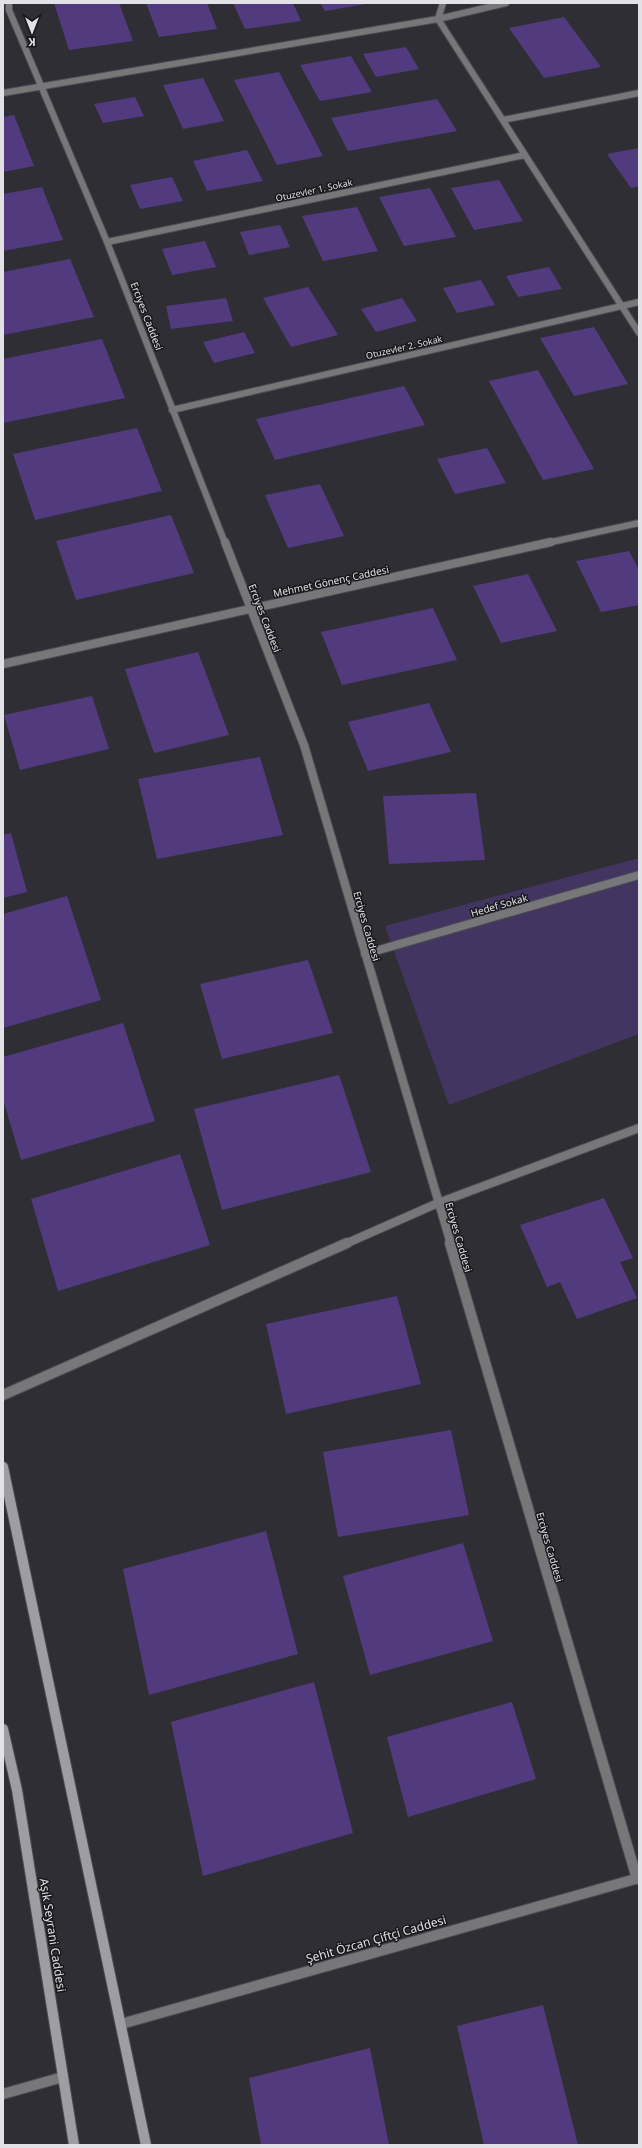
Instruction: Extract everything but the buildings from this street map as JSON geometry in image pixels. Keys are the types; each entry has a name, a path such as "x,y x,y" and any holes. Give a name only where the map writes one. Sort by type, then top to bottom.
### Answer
{"main road":[{"path":"3,1467 146,2145"},
{"name":"Aşık Seyrani Caddesi","path":"3,1729 17,1790 74,2145"}],"street":[{"name":"Erciyes Caddesi","path":"9,3 9,10 107,242 304,745 638,1878"},
{"path":"438,19 443,3"},
{"path":"3,93 438,19 506,3"},
{"path":"438,19 639,333"},
{"path":"503,120 639,93"},
{"name":"Otuzevler 1. Sokak","path":"107,242 525,155"},
{"name":"Otuzevler 2. Sokak","path":"172,410 639,302"},
{"name":"Mehmet Gönenç Caddesi","path":"3,664 639,522"},
{"name":"Hedef Sokak","path":"365,954 639,875"},
{"path":"3,1395 438,1203 639,1128"},
{"name":"Şehit Özcan Çiftçi Caddesi","path":"121,2024 638,1878"},
{"path":"3,2094 63,2077"}],"shaded area":[{"path":"639,858 639,1034 449,1105 385,926"}]}
